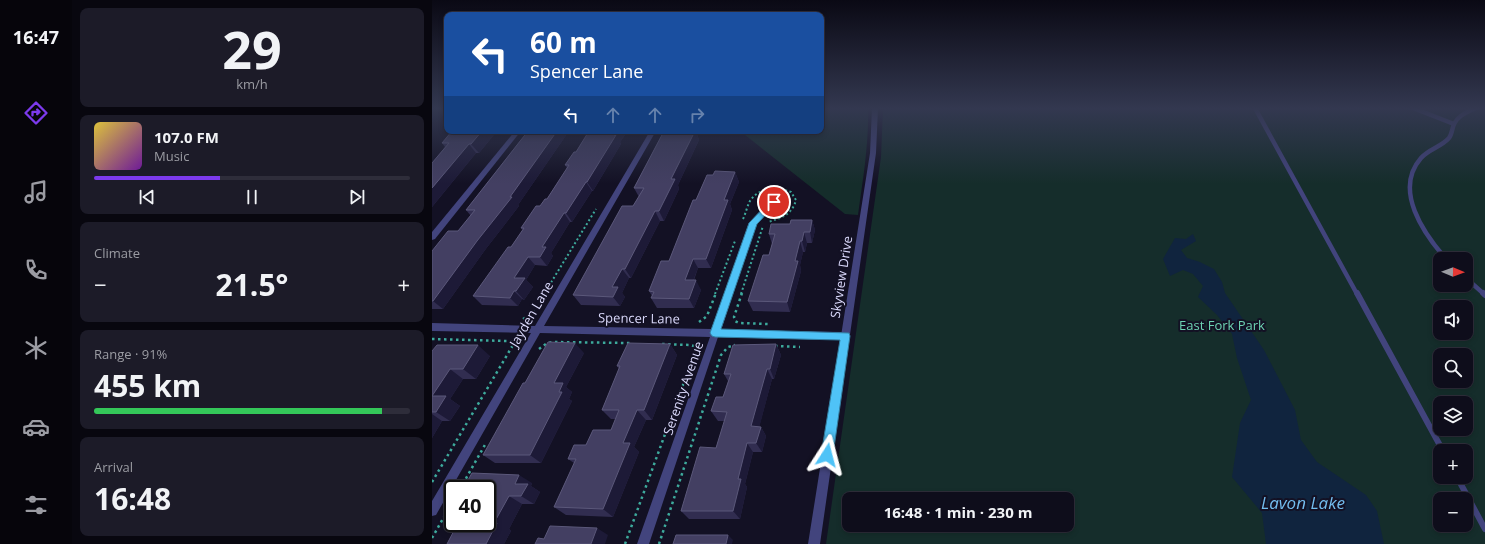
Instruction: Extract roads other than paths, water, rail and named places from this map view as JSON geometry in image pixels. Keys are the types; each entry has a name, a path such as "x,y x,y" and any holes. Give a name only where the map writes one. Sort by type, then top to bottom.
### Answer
{"street":[{"name":"Skyview Drive","path":"814,544 873,153 874,133"},
{"path":"432,237 516,134"},
{"name":"Jayden Lane","path":"432,511 651,134"},
{"name":"Serenity Avenue","path":"643,544 753,223 774,202"},
{"name":"Spencer Lane","path":"432,327 845,336"}],"lane":[{"path":"1269,133 1438,444"},
{"path":"1440,252 1422,226 1415,211 1409,187 1414,170 1419,161 1451,136 1452,133"},
{"path":"1473,284 1485,295"},
{"path":"1461,484 1485,529"}],"water":[{"name":"Lavon Lake","path":"1193,234 1196,241 1181,250 1187,258 1200,262 1214,269 1222,282 1225,293 1264,350 1295,410 1301,440 1317,462 1366,495 1377,511 1384,544 1266,544 1262,513 1232,477 1240,423 1251,400 1237,358 1232,334 1217,315 1198,297 1203,286 1193,274 1183,270 1170,276 1163,259 1175,238 1186,239"}],"park label":[{"name":"East Fork Park","path":"1222,325"}]}
